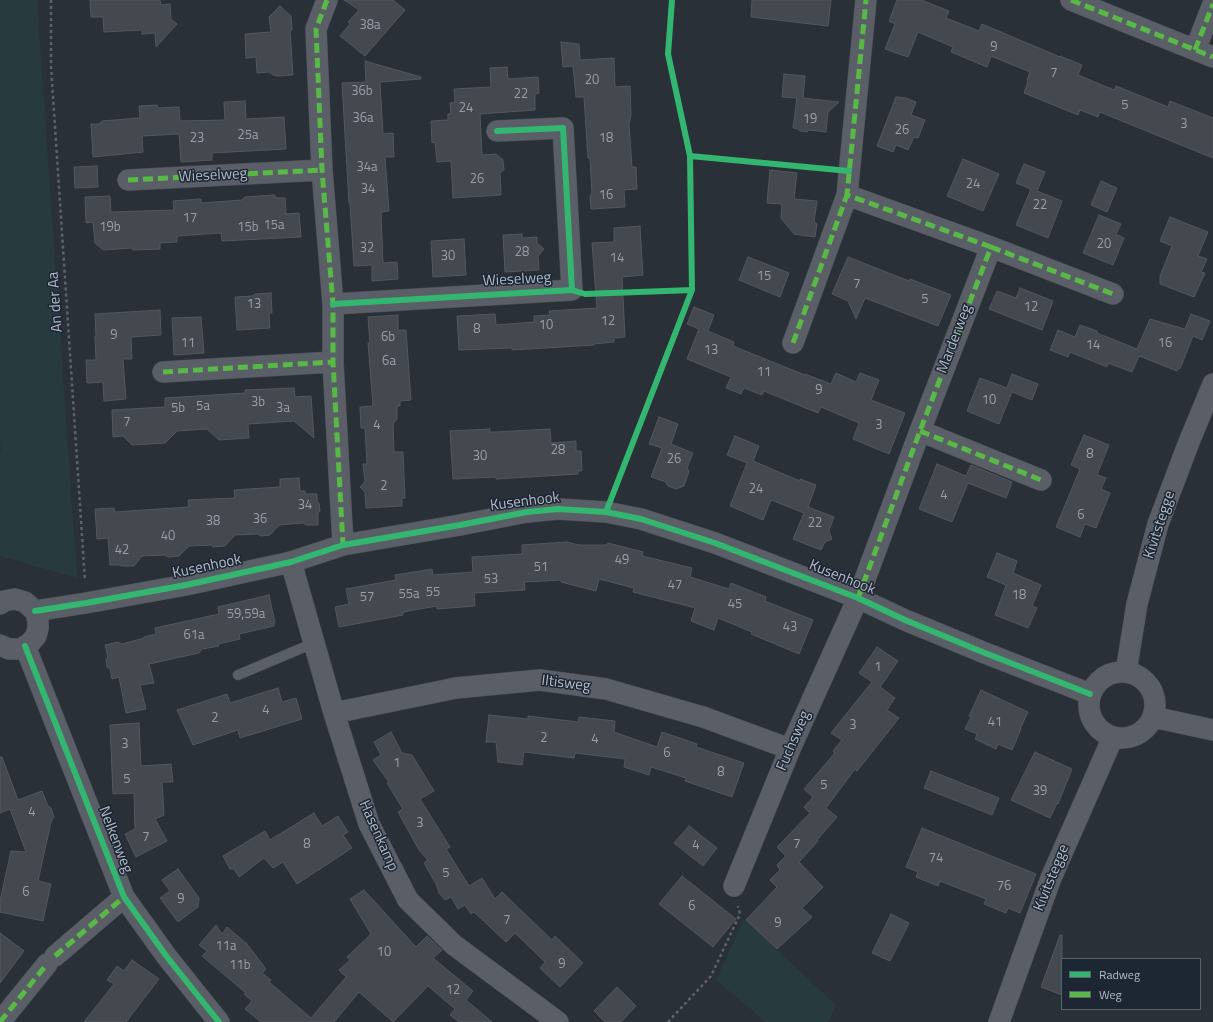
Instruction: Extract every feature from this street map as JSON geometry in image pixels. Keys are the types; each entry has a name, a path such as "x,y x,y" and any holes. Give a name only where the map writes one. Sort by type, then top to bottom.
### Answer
{"street":[{"path":"327,0 316,29 322,170 333,304 333,362 343,545"},
{"path":"793,342 847,195 866,0"},
{"path":"1071,0 1204,53 1213,4"},
{"name":"Wieselweg","path":"333,304 572,290 563,128 498,131"},
{"name":"Wieselweg","path":"128,180 322,170"},
{"path":"847,195 991,247 1113,294"},
{"name":"Marderweg","path":"858,598 991,247"},
{"path":"163,372 333,362"},
{"name":"Kivitstegge","path":"1126,672 1137,604 1158,524 1213,384"},
{"path":"920,431 1041,480"},
{"name":"Kusenhook","path":"35,611 186,585 292,562 343,545 527,512 558,509 606,512 641,519 715,543 858,598 985,654 1090,694"},
{"name":"Hasenkamp","path":"292,562 334,712 369,824 408,900 454,945 558,1022"},
{"name":"Fuchsweg","path":"734,886 790,749 858,598"},
{"path":"0,645 9,649 20,649 29,644 36,636 38,628 38,620 35,611 25,602 15,599 1,601"},
{"name":"Nelkenweg","path":"25,646 124,897 167,957 219,1022"},
{"path":"1117,672 1126,672 1136,675 1145,682 1152,691 1155,709 1153,717 1148,725 1138,734 1127,738 1114,738 1104,733 1094,723 1089,710 1090,694 1094,687 1105,677 1117,672"},
{"name":"Iltisweg","path":"334,712 456,688 540,680 606,689 703,717 790,749"},
{"path":"1153,717 1213,730"},
{"name":"Kivitstegge","path":"1000,1022 1051,878 1114,738"},
{"name":"Nelkenweg","path":"0,1022 51,960 124,897"}],"lane":[{"path":"238,675 314,643"}],"path":[{"path":"668,1022 711,976 740,914 734,886"}],"green space":[{"path":"0,0 37,0 77,578 0,556"},
{"path":"744,919 836,1005 828,1022 766,1022 716,980"}],"building":[{"path":"90,0 160,0 161,5 170,4 171,19 177,24 156,47 155,33 142,34 142,30 104,32 103,17 91,17"},
{"path":"344,0 393,0 405,10 365,56 340,36 350,24 348,22 359,10"},
{"path":"752,0 831,0 828,26 751,17"},
{"path":"897,0 921,0 949,11 946,18 979,31 982,24 1082,65 1078,75 1114,90 1116,86 1168,107 1170,101 1213,118 1213,158 1100,112 1098,117 1080,110 1078,115 1024,93 1030,72 991,56 987,67 951,52 953,47 918,32 908,57 885,49 895,24 889,21"},
{"path":"280,6 291,16 292,30 290,31 293,75 278,76 269,72 257,73 256,57 246,58 245,34 271,32 269,17"},
{"path":"561,42 579,44 580,60 614,58 615,87 630,86 631,115 629,124 632,167 636,167 637,189 624,190 625,207 591,209 590,196 592,193 590,158 588,158 584,97 576,97 573,66 563,67"},
{"path":"365,61 421,77 421,79 380,82 383,134 393,133 394,157 385,157 389,211 381,212 383,263 397,262 398,279 372,281 372,265 354,266 342,83 366,82"},
{"path":"507,67 508,79 538,77 539,93 535,94 535,110 480,114 482,155 496,154 503,160 504,170 500,173 501,195 453,198 451,161 437,162 435,142 432,143 431,121 448,120 448,114 451,114 450,103 455,102 454,89 491,87 490,68"},
{"path":"784,74 805,76 803,98 839,102 828,112 826,132 809,130 807,132 793,128 797,98 782,97"},
{"path":"896,97 906,98 916,102 911,115 925,120 918,138 914,137 908,150 896,145 893,152 877,146"},
{"path":"245,101 246,119 284,117 286,149 212,153 212,160 181,162 179,134 142,136 143,152 93,157 91,124 99,124 102,121 140,118 139,106 157,105 158,108 179,107 180,121 225,120 224,102"},
{"path":"963,159 999,174 983,211 947,196"},
{"path":"1024,164 1045,172 1037,191 1062,201 1048,238 1016,225 1031,189 1016,183"},
{"path":"97,166 98,187 75,188 74,167"},
{"path":"770,170 797,173 794,199 817,201 814,222 817,224 815,237 794,234 781,218 782,204 767,203"},
{"path":"1101,181 1117,188 1107,212 1091,205"},
{"path":"274,195 277,198 285,198 286,214 299,213 301,237 222,241 221,233 177,236 177,242 160,243 160,249 133,250 132,248 103,250 95,243 93,222 86,223 85,197 110,196 111,212 174,210 173,201 201,199 201,203 242,200 245,197"},
{"path":"1099,215 1121,224 1116,234 1124,238 1113,265 1083,253"},
{"path":"1170,217 1208,232 1198,256 1207,259 1201,272 1205,273 1194,297 1160,284 1160,276 1172,246 1160,241"},
{"path":"640,226 643,275 622,277 625,337 614,338 614,342 594,345 512,350 512,348 459,350 457,316 495,314 496,325 534,322 534,316 550,315 549,311 597,308 592,243 614,242 614,228"},
{"path":"522,234 522,238 537,237 537,243 544,249 538,256 539,270 505,272 503,235"},
{"path":"464,239 466,275 433,277 431,241"},
{"path":"748,257 789,273 780,297 739,280"},
{"path":"848,257 909,281 910,279 951,295 938,326 865,298 856,319 848,301 832,294"},
{"path":"1020,288 1053,301 1042,330 989,309 997,291 1016,298"},
{"path":"271,293 272,313 269,313 270,328 237,330 235,297"},
{"path":"694,307 714,315 708,331 734,342 733,346 805,375 831,384 836,373 856,382 860,373 879,380 871,400 905,413 889,454 853,439 859,423 821,407 818,413 764,391 762,395 744,388 741,394 726,388 731,377 687,359 699,329 687,324"},
{"path":"160,310 161,335 131,337 132,359 123,359 126,399 104,401 103,382 87,383 86,360 96,360 95,314"},
{"path":"1191,314 1210,321 1202,340 1193,336 1180,369 1178,368 1177,371 1139,356 1132,372 1108,363 1107,367 1070,352 1068,357 1050,350 1058,330 1075,337 1080,325 1137,349 1150,319 1185,329"},
{"path":"398,315 398,330 406,330 411,400 400,401 400,406 397,406 397,419 393,424 394,452 403,452 405,498 402,498 402,506 366,508 365,492 360,487 365,482 363,464 367,464 365,428 361,428 360,407 373,406 368,343 370,343 368,317"},
{"path":"201,317 204,353 174,355 172,318"},
{"path":"1012,374 1038,384 1032,400 1012,392 999,424 967,411 980,378 1007,388"},
{"path":"294,388 295,397 311,396 314,438 294,421 248,424 249,438 219,440 207,429 177,431 165,443 132,445 123,436 113,437 112,410 165,407 165,398 245,393 245,390"},
{"path":"659,417 678,424 671,444 693,453 687,468 689,471 684,486 676,489 668,486 666,482 651,477 662,448 649,444"},
{"path":"490,429 489,432 550,429 551,443 576,441 576,451 581,451 582,471 578,471 578,474 496,479 496,477 453,479 450,431"},
{"path":"1084,435 1109,445 1097,475 1106,478 1101,489 1110,493 1096,528 1085,524 1080,537 1056,527 1080,469 1071,465"},
{"path":"735,436 759,446 753,461 800,481 800,479 816,485 808,507 834,517 829,531 832,539 825,542 821,550 793,539 804,513 771,500 763,520 730,506 747,463 727,455"},
{"path":"937,464 966,476 971,465 1012,482 1006,498 968,483 952,522 919,509"},
{"path":"299,478 300,491 305,491 305,494 317,494 317,501 319,503 320,511 318,513 318,525 306,525 303,523 279,525 270,535 235,535 225,546 189,546 179,556 142,556 134,566 110,565 108,538 97,539 95,509 114,508 115,512 189,507 188,500 235,498 234,490 280,487 280,479"},
{"path":"567,542 579,545 607,545 608,543 643,552 642,556 692,568 690,577 729,589 731,583 766,597 765,601 813,620 799,654 751,634 752,632 718,618 714,630 691,621 695,608 633,592 634,588 599,579 596,591 561,582 561,580 524,582 525,590 474,593 475,606 437,609 437,606 403,612 403,615 339,627 335,607 349,604 346,589 396,580 395,575 432,569 433,575 473,572 472,557 522,554 522,545"},
{"path":"997,553 1017,561 1013,573 1041,585 1032,606 1037,608 1028,628 995,615 1006,585 987,577"},
{"path":"269,595 275,623 274,626 239,634 240,639 218,644 219,646 202,649 199,653 149,664 154,683 140,685 146,709 126,713 119,677 112,679 110,669 107,667 106,660 108,657 105,645 118,642 122,644 144,638 156,634 155,628 219,614 218,607"},
{"path":"877,647 898,661 880,687 895,698 887,710 899,718 857,771 855,769 826,808 837,817 799,862 823,887 802,908 812,917 777,949 746,920 777,887 770,880 780,870 777,865 786,856 777,847 810,813 804,807 813,797 804,789 835,753 833,751 842,740 831,733 872,682 859,673"},
{"path":"278,688 282,702 296,698 302,719 240,738 238,730 193,745 177,710 227,694 230,703"},
{"path":"981,690 1028,712 1012,750 998,744 996,749 975,739 977,734 965,729 971,717 969,716"},
{"path":"489,715 528,719 528,716 578,722 579,717 615,721 614,732 657,747 662,732 697,744 696,747 744,763 732,797 685,781 686,778 651,767 649,775 624,767 625,759 575,753 574,758 524,752 522,765 498,762 496,742 486,742"},
{"path":"139,723 141,766 171,764 173,782 162,782 164,815 155,819 167,841 136,857 125,834 135,829 134,793 113,794 110,725"},
{"path":"391,732 402,753 412,755 434,791 420,799 450,847 446,849 469,886 482,878 495,899 502,892 552,940 555,936 583,963 560,987 540,968 545,962 515,933 506,942 474,912 471,914 465,905 458,909 451,897 445,900 439,893 436,884 424,863 428,860 419,850 398,812 403,809 387,783 389,782 373,760 381,755 374,742"},
{"path":"1035,752 1072,769 1058,804 1057,803 1050,818 1011,800"},
{"path":"0,757 2,757 18,800 42,791 54,817 51,822 38,881 51,884 43,921 0,912 0,901 11,851 26,852 10,809 0,813"},
{"path":"931,771 999,798 992,815 924,788"},
{"path":"314,813 322,826 338,816 348,832 343,835 352,848 297,884 283,862 273,868 264,858 239,877 234,869 230,869 223,856 265,831 270,840"},
{"path":"689,826 717,848 703,866 674,843"},
{"path":"922,828 1036,874 1020,913 1008,908 1006,913 984,904 986,899 940,881 938,886 916,877 918,872 906,867"},
{"path":"178,869 199,898 198,907 178,922 160,898 170,891 162,880"},
{"path":"682,876 736,919 713,947 659,904"},
{"path":"364,890 416,947 427,936 442,950 433,958 473,991 466,1000 492,1022 459,1022 450,1015 455,1009 428,986 393,1022 359,992 334,1022 261,1022 245,1009 252,1001 244,994 246,993 202,956 207,951 199,945 216,925 222,934 227,927 247,944 266,969 262,973 271,980 269,982 311,1018 346,977 339,970 350,960 347,957 371,934 350,899"},
{"path":"891,914 909,923 890,961 872,953"},
{"path":"0,933 24,951 0,983"},
{"path":"1060,935 1062,935 1061,995 1041,987"},
{"path":"132,960 159,979 126,1022 84,1022 114,984 107,980 117,966 124,971"},
{"path":"617,987 636,1006 621,1022 605,1022 594,1011"}],"marked path":[{"path":"327,0 316,29 322,170 333,304 333,362 343,545"},
{"path":"858,598 991,247 847,195 866,0"},
{"path":"1071,0 1213,57"},
{"path":"1195,50 1213,4"},
{"path":"128,180 322,170"},
{"path":"793,343 847,195"},
{"path":"991,247 1113,294"},
{"path":"163,372 333,362"},
{"path":"920,431 1041,480"},
{"path":"55,956 124,897"},
{"path":"0,1022 47,964"}],"cycle path":[{"path":"606,512 692,290 690,156 668,54 672,0"},
{"path":"333,304 572,290 563,128 497,131"},
{"path":"690,156 849,171"},
{"path":"572,290 585,294 692,290"},
{"path":"35,611 186,585 291,562 343,545 527,512 558,509 606,512 641,519 715,543 858,598 905,620 1090,694"},
{"path":"25,646 124,897 167,957 219,1022"}]}
